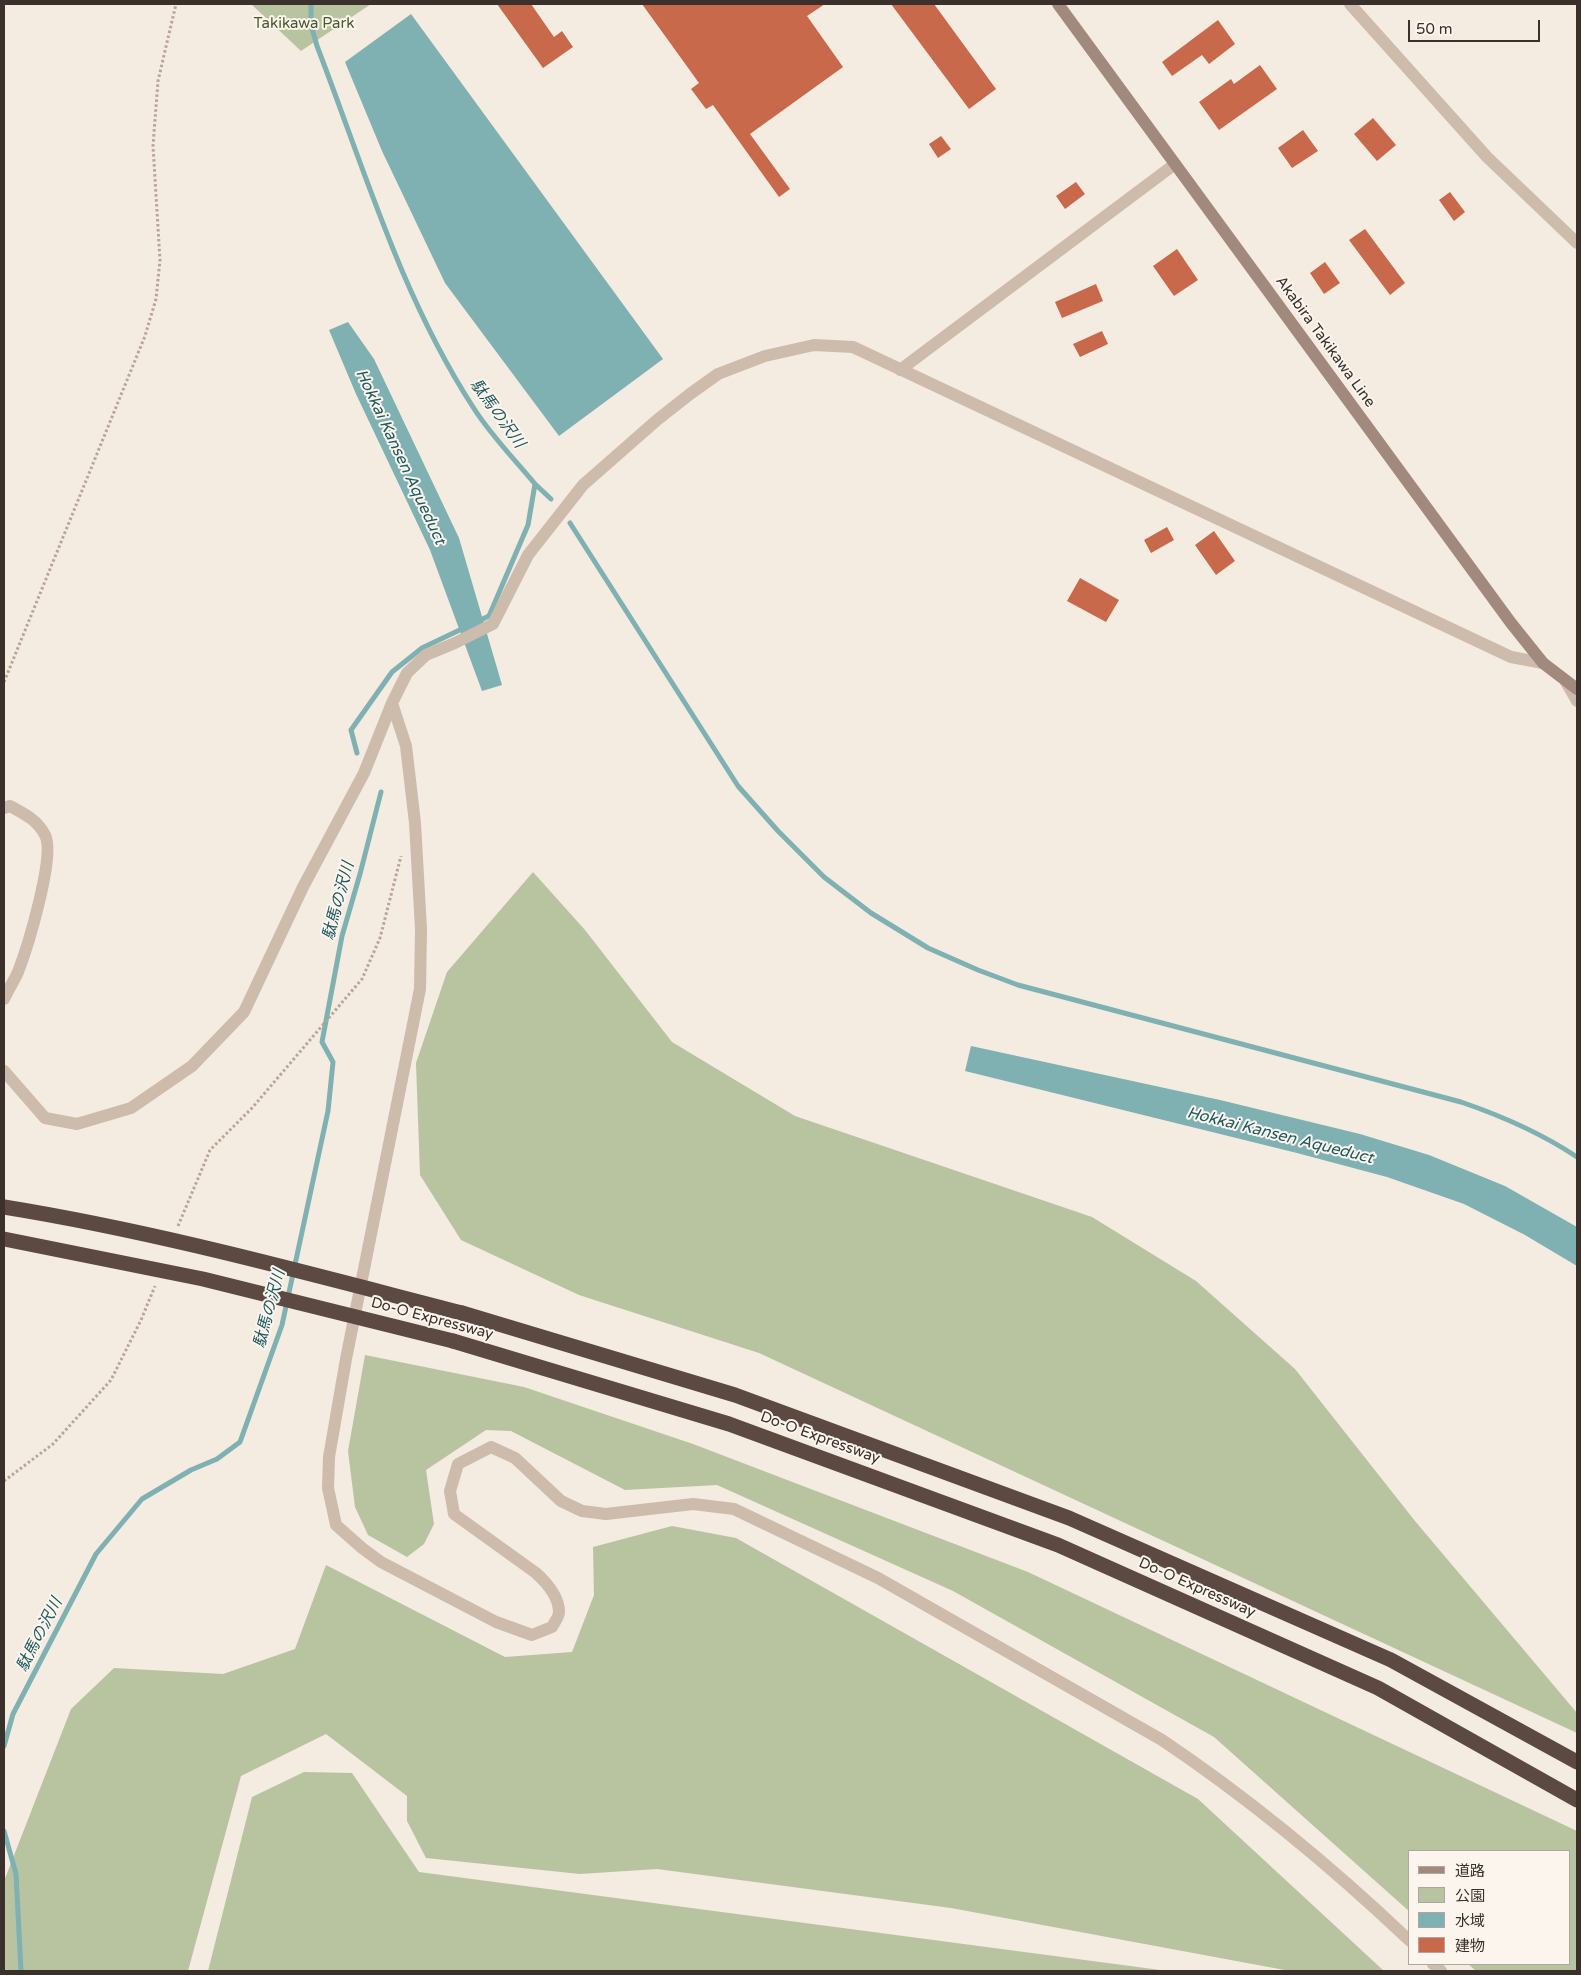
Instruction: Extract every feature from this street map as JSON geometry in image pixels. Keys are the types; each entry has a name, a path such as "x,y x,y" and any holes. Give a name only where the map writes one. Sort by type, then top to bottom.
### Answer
{"highway":[{"name":"Do-O Expressway","path":"4,1207 62,1216 211,1249 462,1313 735,1394 1069,1518 1391,1660 1577,1762"},
{"name":"Do-O Expressway","path":"4,1239 203,1279 453,1341 729,1424 1058,1545 1378,1688 1538,1780 1577,1800"}],"main road":[{"name":"Akabira Takikawa Line","path":"1058,4 1511,623 1543,663 1577,689"}],"street":[{"path":"1350,4 1488,157 1577,243"},
{"path":"900,370 1175,164"},
{"path":"4,1071 45,1118 77,1124 131,1108 192,1066 244,1012 303,887 364,773 392,703 407,673 426,655 493,624 528,555 583,485 657,420 718,374 765,356 814,345 853,347 1512,657 1543,663"},
{"path":"1566,682 1577,701"},
{"path":"392,703 406,746 416,823 421,929 420,989 348,1349 329,1457 328,1488 336,1525 381,1562 496,1622 532,1635 552,1627 559,1614 557,1599 544,1580 454,1514 450,1491 458,1464 491,1446 515,1458 562,1502 582,1511 606,1514 692,1504 734,1509 878,1578 1162,1740 1206,1770 1279,1827 1408,1939"},
{"path":"4,808 10,806 31,817 46,835 48,846 44,876 33,922 18,972 4,999"}],"path":[{"path":"4,682 145,336 156,299 160,260 153,146 158,81 176,4"},
{"path":"178,1227 210,1150 252,1108 362,979 380,938 401,853"},
{"path":"4,1481 53,1444 111,1380 141,1320 156,1283"}],"green space":[{"name":"Takikawa Park","path":"251,4 371,4 301,51"},
{"path":"533,872 585,930 672,1042 795,1116 1092,1217 1196,1281 1295,1369 1415,1521 1577,1713 1577,1733 759,1353 579,1295 461,1240 420,1175 416,1063 447,972"},
{"path":"365,1355 524,1387 693,1444 1028,1572 1577,1831 1577,1971 1476,1971 1469,1965 1571,1965 1571,1850 1408,1850 1408,1910 1214,1737 953,1591 717,1485 625,1490 511,1431 486,1430 426,1470 434,1524 424,1544 407,1557 368,1535 355,1507 348,1451"},
{"path":"672,1526 736,1538 1198,1799 1384,1971 1290,1971 951,1908 657,1869 580,1874 426,1858 407,1821 407,1796 326,1734 241,1776 188,1971 4,1971 4,1881 71,1709 114,1668 223,1674 295,1649 326,1565 505,1657 572,1652 594,1595 593,1547"},
{"path":"304,1772 352,1773 419,1872 1168,1971 208,1971 252,1797"}],"water":[{"path":"411,14 663,359 559,436 445,283 382,151 345,62"},
{"name":"Hokkai Kansen Aqueduct","path":"348,322 374,359 459,538 502,685 482,691 430,550 356,394 329,330"},
{"name":"Hokkai Kansen Aqueduct","path":"971,1046 1220,1100 1360,1134 1429,1155 1505,1186 1577,1227 1577,1266 1525,1235 1464,1204 1387,1177 965,1071"}],"building":[{"path":"497,4 531,4 554,37 562,31 573,47 543,68"},
{"path":"642,4 825,4 807,16 843,67 750,134 790,189 779,197 713,105 706,109 691,89 699,83"},
{"path":"891,4 934,4 996,89 969,109"},
{"path":"1218,20 1235,44 1209,64 1202,55 1172,76 1162,62"},
{"path":"1260,65 1277,89 1219,130 1199,102 1231,79 1234,84"},
{"path":"1373,118 1396,145 1377,161 1354,134"},
{"path":"1303,130 1318,151 1292,168 1278,148"},
{"path":"941,136 951,149 938,158 929,144"},
{"path":"1076,182 1085,194 1065,209 1056,196"},
{"path":"1450,192 1465,212 1454,221 1439,200"},
{"path":"1365,229 1405,283 1390,295 1349,240"},
{"path":"1177,249 1198,280 1174,296 1153,266"},
{"path":"1325,262 1340,283 1324,294 1310,273"},
{"path":"1096,284 1103,301 1062,318 1055,302"},
{"path":"1102,331 1108,344 1080,357 1073,344"},
{"path":"1167,527 1174,540 1151,553 1144,540"},
{"path":"1214,531 1235,561 1216,575 1195,545"},
{"path":"1080,578 1119,600 1106,622 1067,601"}],"waterway":[{"name":"駄馬の沢川","path":"311,4 311,25 317,46 404,276 448,365 479,417 535,484 528,525 489,616 422,648 392,672 351,730 357,753"},
{"path":"535,484 551,499"},
{"path":"570,523 738,786 778,831 824,877 871,913 928,948 1018,985 1461,1102 1521,1126 1577,1157"},
{"name":"駄馬の沢川","path":"4,1746 13,1714 96,1554 142,1499 191,1470 217,1459 240,1442 282,1325 328,1111 333,1062 322,1042 342,936 381,792"},
{"name":"駄馬の沢川","path":"4,1831 16,1874 21,1971"}]}
